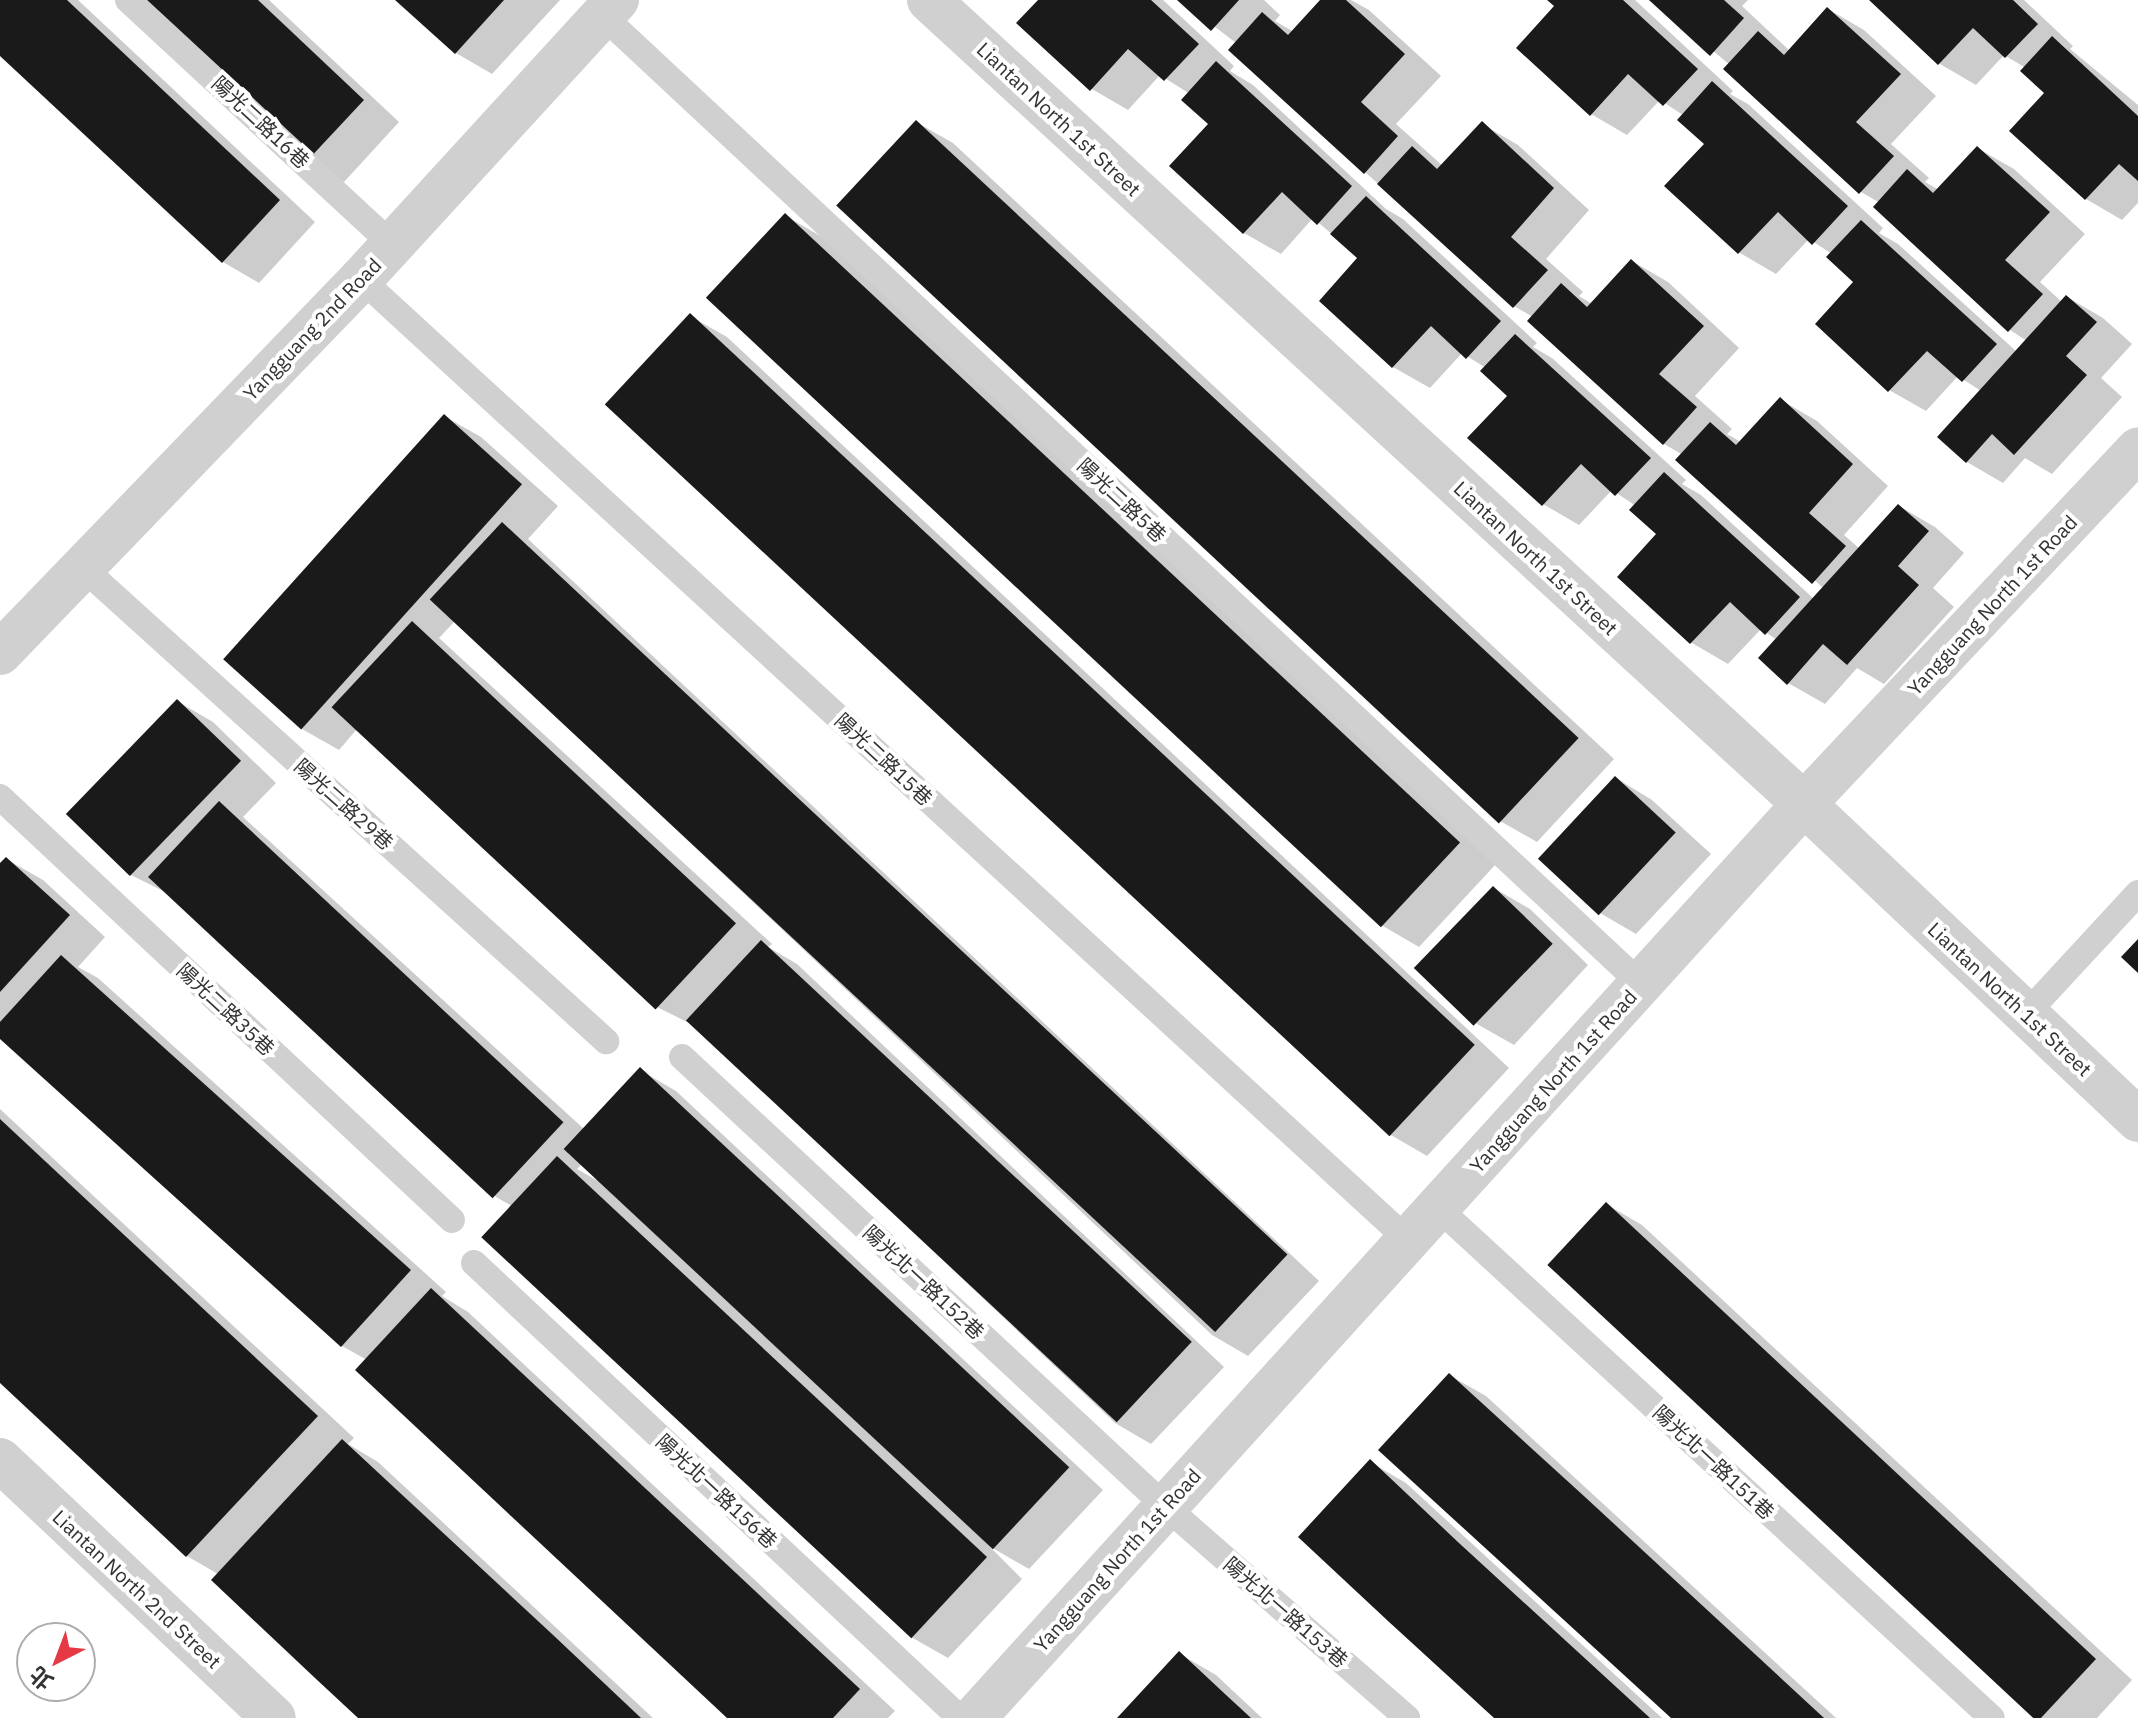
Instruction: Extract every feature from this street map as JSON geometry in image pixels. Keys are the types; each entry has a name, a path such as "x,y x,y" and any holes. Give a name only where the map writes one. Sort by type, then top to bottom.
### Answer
{"street":[{"name":"Liantan North 1st Street","path":"929,0 1804,804 2138,1120"},
{"name":"Yangguang 2nd Road","path":"0,653 361,279 610,8"},
{"name":"Yangguang North 1st Road","path":"974,1718 1804,804 2138,450"},
{"name":"Liantan North 2nd Street","path":"0,1460 274,1718"}],"lane":[{"name":"陽光二路16巷","path":"128,0 393,245"},
{"name":"陽光二路5巷","path":"610,8 1641,984"},
{"name":"陽光二路15巷","path":"361,279 1407,1239"},
{"name":"陽光二路29巷","path":"82,567 606,1041"},
{"name":"陽光二路35巷","path":"0,797 452,1220"},
{"path":"2026,1014 2138,893"},
{"name":"陽光北一路152巷","path":"682,1057 1165,1506"},
{"name":"陽光北一路151巷","path":"1437,1207 1992,1718"},
{"name":"陽光北一路156巷","path":"474,1263 960,1718"},
{"name":"陽光北一路153巷","path":"1165,1506 1407,1718"}],"building":[{"path":"0,0 67,0 280,200 222,263 0,56"},
{"path":"134,0 258,0 364,100 306,162"},
{"path":"395,0 504,0 455,54"},
{"path":"1038,0 1151,0 1199,44 1164,81 1128,49 1090,91 1016,23"},
{"path":"1177,0 1239,0 1211,31"},
{"path":"1320,0 1346,0 1405,54 1361,102 1398,136 1364,174 1228,50 1262,12 1288,35"},
{"path":"1547,0 1623,0 1698,69 1663,106 1628,74 1590,116 1516,48 1554,6"},
{"path":"1649,0 1724,0 1744,18 1710,56"},
{"path":"1869,0 2013,0 2038,24 2005,58 1973,28 1938,65"},
{"path":"1827,7 1901,74 1856,122 1894,156 1859,194 1723,69 1758,31 1784,55"},
{"path":"2052,36 2138,116 2138,181 2119,164 2085,200 2009,131 2044,93 2020,71"},
{"path":"1216,61 1352,186 1317,225 1282,192 1243,234 1169,166 1208,124 1181,100"},
{"path":"1712,81 1848,206 1812,245 1778,212 1738,254 1664,186 1704,144 1677,120"},
{"path":"916,120 1579,738 1499,823 836,206"},
{"path":"1482,121 1554,188 1511,237 1548,270 1513,308 1377,184 1412,146 1437,169"},
{"path":"1977,146 2050,212 2005,260 2043,294 2008,332 1873,207 1907,169 1933,193"},
{"path":"1366,196 1501,321 1466,359 1431,326 1392,368 1319,301 1357,258 1330,234"},
{"path":"785,213 1460,842 1381,927 706,298"},
{"path":"1861,220 1997,344 1962,382 1927,351 1888,392 1815,324 1853,282 1826,257"},
{"path":"1631,259 1704,326 1659,374 1697,407 1663,445 1527,321 1561,283 1587,307"},
{"path":"2066,295 2097,322 2066,356 2087,375 2014,455 1992,434 1966,463 1937,437"},
{"path":"690,313 1475,1045 1389,1136 605,404"},
{"path":"1515,334 1651,458 1615,496 1581,464 1542,506 1467,438 1507,396 1480,371"},
{"path":"1780,397 1853,464 1809,513 1846,546 1812,584 1675,460 1710,422 1736,445"},
{"path":"444,414 522,484 301,729 223,659"},
{"path":"1664,472 1800,597 1765,635 1730,602 1690,644 1617,577 1656,534 1629,510"},
{"path":"1898,504 1929,531 1898,566 1919,585 1847,665 1823,644 1787,685 1758,658"},
{"path":"502,522 1287,1254 1215,1332 430,600"},
{"path":"412,621 736,923 656,1009 332,707"},
{"path":"177,699 241,761 130,876 66,814"},
{"path":"1615,776 1676,833 1599,915 1538,859"},
{"path":"219,801 563,1122 493,1198 148,877"},
{"path":"6,857 70,915 0,992 0,863"},
{"path":"1493,886 1553,944 1474,1026 1414,968"},
{"path":"2138,939 2138,973 2121,957"},
{"path":"761,940 1192,1342 1117,1422 686,1020"},
{"path":"61,955 411,1270 341,1347 0,1039 0,1022"},
{"path":"640,1067 1069,1467 993,1549 564,1149"},
{"path":"0,1119 318,1416 186,1557 0,1383"},
{"path":"557,1156 987,1557 911,1638 481,1237"},
{"path":"1606,1202 2096,1659 2041,1718 2033,1718 1547,1265"},
{"path":"431,1288 860,1689 833,1718 727,1718 355,1370"},
{"path":"1449,1373 1824,1718 1671,1718 1378,1450"},
{"path":"342,1439 641,1718 358,1718 315,1678 211,1580"},
{"path":"1370,1459 1650,1718 1494,1718 1388,1621 1298,1537"},
{"path":"1179,1651 1225,1694 1251,1718 1117,1718"}]}
